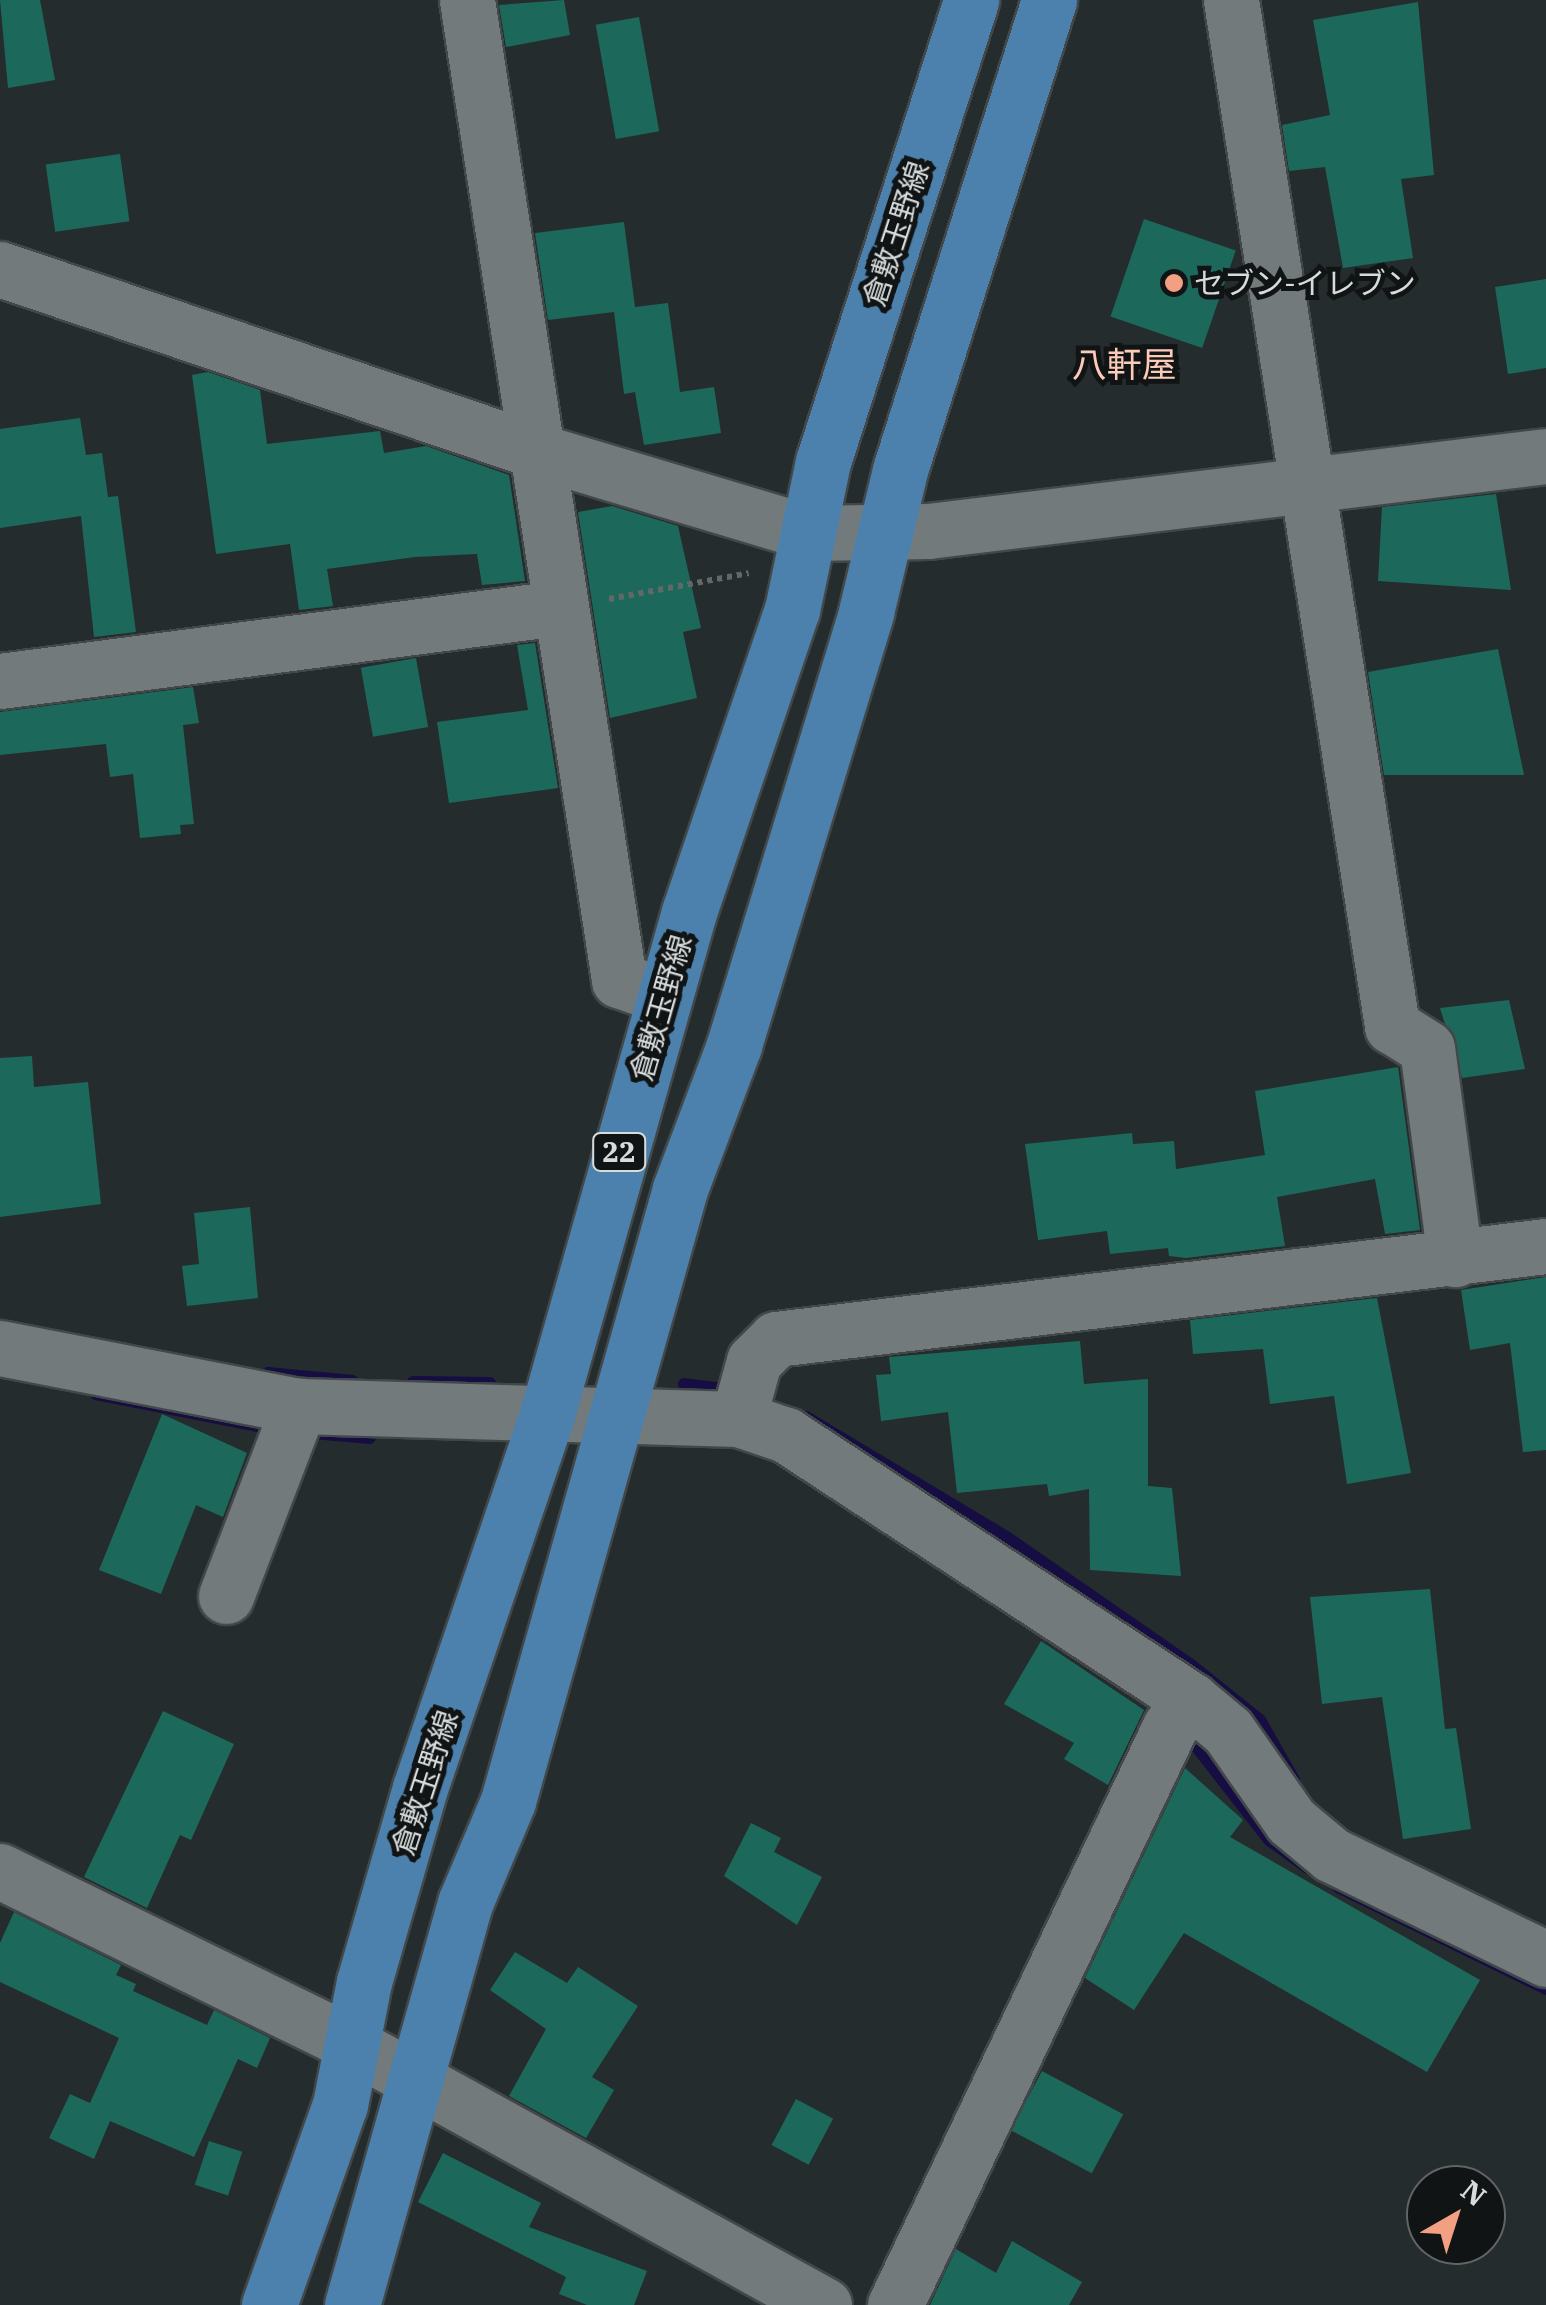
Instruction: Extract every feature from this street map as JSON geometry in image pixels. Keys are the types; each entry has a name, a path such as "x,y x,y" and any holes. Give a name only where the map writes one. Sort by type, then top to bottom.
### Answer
{"main road":[{"name":"倉敷玉野線","path":"269,2305 340,2105 420,1788 548,1411 664,996 736,788 810,533 824,462 972,0"},
{"name":"22","path":"352,2305 620,1414 680,1190 734,1045 884,534 1049,0"}],"street":[{"path":"467,0 618,980 664,996"},
{"path":"1231,0 1304,491 1392,1026 1428,1048 1455,1260"},
{"path":"0,269 534,450 810,533 884,534 1304,491 1546,456"},
{"path":"0,681 558,608"},
{"path":"744,1401 763,1344 776,1339 1546,1246"},
{"path":"0,1348 292,1424 548,1411 620,1414 744,1401 1180,1714 1228,1731 1291,1821 1332,1854 1546,1959"},
{"path":"226,1596 292,1424"},
{"path":"896,2305 1180,1714"},
{"path":"0,1871 352,2047 415,2086 824,2305"}],"path":[{"path":"558,608 760,572"}],"building":[{"path":"0,0 40,0 55,80 8,88"},
{"path":"564,0 570,35 506,47 499,5"},
{"path":"1418,2 1434,175 1401,179 1413,258 1343,268 1325,167 1289,171 1282,125 1330,115 1313,20"},
{"path":"639,17 659,131 616,139 596,25"},
{"path":"120,154 129,221 55,232 46,164"},
{"name":"セブン-イレブン","path":"1144,219 1236,251 1202,348 1110,316"},
{"path":"624,222 635,307 668,303 680,392 714,387 721,433 644,445 635,392 624,394 614,312 548,320 535,233"},
{"path":"1546,279 1546,368 1508,374 1495,287"},
{"path":"208,372 260,390 267,444 380,431 384,453 426,446 509,475 525,581 482,585 477,554 415,557 327,569 333,606 299,610 290,544 216,554 192,375"},
{"path":"80,418 86,455 102,453 108,497 118,496 136,632 94,637 81,516 0,528 0,429"},
{"path":"1496,494 1511,590 1378,581 1382,507"},
{"path":"612,506 678,526 701,628 683,632 697,698 610,718 578,512"},
{"path":"535,643 558,788 449,803 437,722 528,710 517,645"},
{"path":"1498,649 1524,775 1384,775 1368,672"},
{"path":"416,658 428,727 373,737 361,668"},
{"path":"193,687 199,723 183,725 194,824 180,825 181,834 140,838 133,774 110,777 106,744 0,755 0,712"},
{"path":"1509,1000 1525,1069 1462,1078 1440,1008"},
{"path":"32,1056 34,1087 88,1082 101,1204 0,1217 0,1058"},
{"path":"1398,1067 1420,1230 1385,1234 1375,1179 1277,1197 1285,1246 1186,1258 1169,1256 1168,1248 1110,1254 1107,1231 1038,1240 1025,1144 1132,1133 1133,1144 1174,1141 1176,1169 1265,1155 1255,1091"},
{"path":"250,1207 258,1298 187,1306 182,1266 199,1264 194,1213"},
{"path":"1546,1277 1546,1450 1523,1452 1510,1343 1470,1350 1461,1290"},
{"path":"1377,1298 1411,1473 1347,1484 1334,1396 1270,1404 1263,1349 1193,1354 1190,1320"},
{"path":"1080,1341 1084,1384 1148,1379 1148,1486 1172,1488 1181,1576 1090,1570 1089,1489 1049,1496 1047,1484 957,1493 948,1412 881,1421 876,1375 891,1374 889,1357"},
{"path":"162,1414 247,1453 223,1517 196,1505 161,1594 99,1570"},
{"path":"1430,1589 1445,1729 1456,1728 1471,1829 1403,1839 1382,1697 1322,1704 1310,1597"},
{"path":"1041,1641 1144,1710 1108,1785 1064,1759 1074,1743 1004,1704"},
{"path":"163,1711 234,1744 191,1840 180,1835 147,1908 84,1877"},
{"path":"1185,1768 1243,1820 1230,1837 1480,1980 1427,2072 1184,1933 1134,2010 1085,1978"},
{"path":"751,1823 781,1838 774,1852 822,1877 797,1925 724,1876"},
{"path":"14,1912 121,1965 116,1975 136,1984 133,1991 207,2025 214,2010 270,2038 257,2068 238,2059 194,2157 110,2121 94,2159 49,2138 70,2094 90,2103 119,2038 0,1982 0,1943"},
{"path":"515,1952 567,1983 578,1967 638,2006 592,2077 614,2090 586,2138 509,2096 546,2029 490,1990"},
{"path":"1042,2071 1123,2114 1092,2173 1011,2130"},
{"path":"796,2099 833,2119 809,2165 772,2145"},
{"path":"209,2141 242,2152 228,2196 195,2185"},
{"path":"443,2153 541,2203 529,2227 647,2271 634,2305 587,2305 559,2294 566,2277 418,2202"},
{"path":"1012,2241 1082,2282 1069,2305 930,2305 956,2249 996,2273"}],"waterway":[{"path":"268,1373 353,1381"},
{"path":"413,1382 490,1383"},
{"path":"684,1384 731,1390"},
{"path":"96,1394 278,1430"},
{"path":"806,1417 1008,1538 1190,1664 1260,1720 1294,1780"},
{"path":"313,1433 370,1438"},
{"path":"1185,1732 1269,1840 1308,1868"},
{"path":"1338,1887 1546,1989"}],"place":[{"name":"セブン-イレブン","path":"1174,283"}],"district":[{"name":"八軒屋","path":"1124,364"}]}
